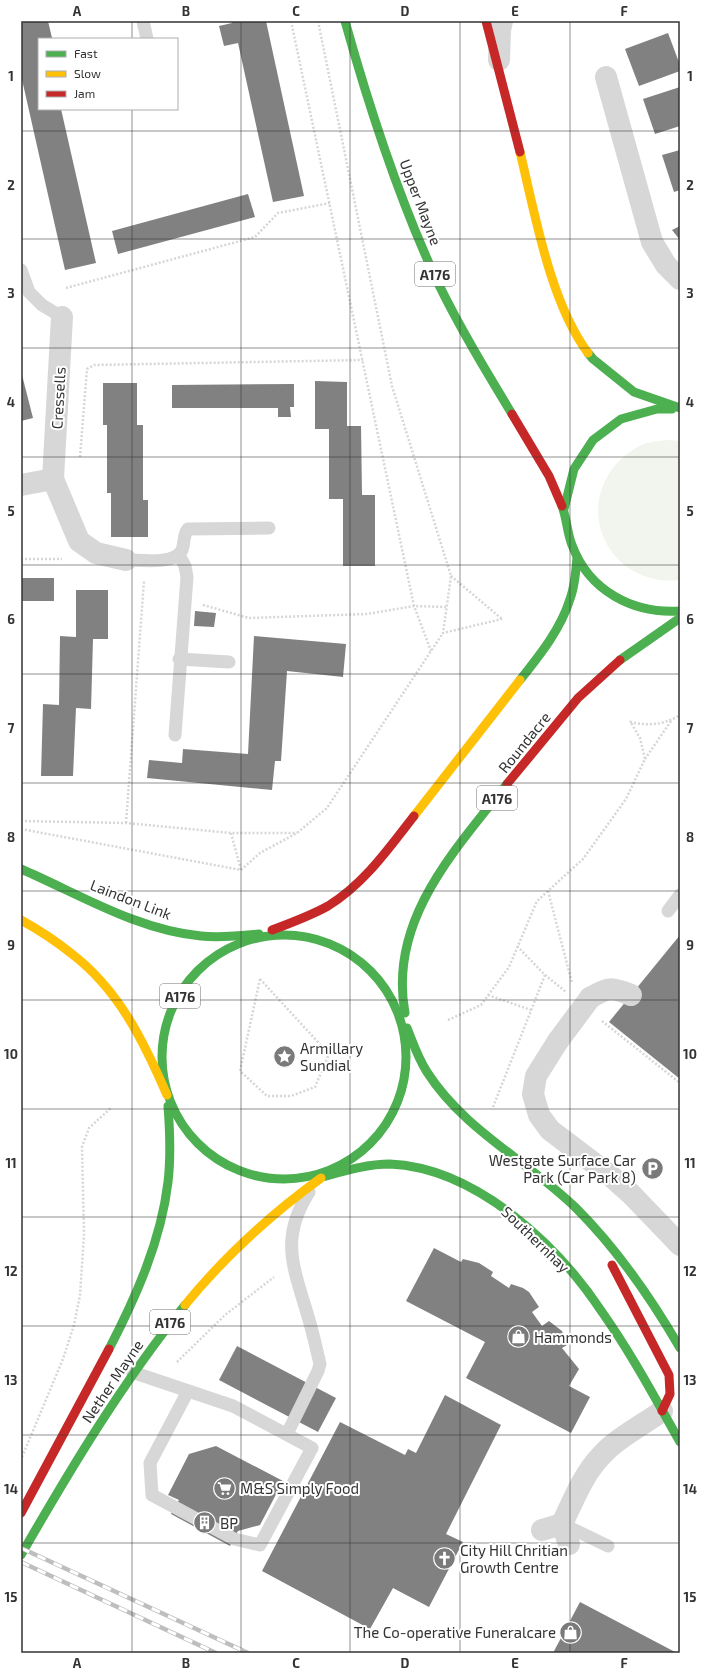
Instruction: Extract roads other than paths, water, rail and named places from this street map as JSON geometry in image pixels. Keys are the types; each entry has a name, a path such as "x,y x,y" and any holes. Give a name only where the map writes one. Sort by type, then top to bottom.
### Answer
{"main road":[{"name":"Upper Mayne","path":"345,21 399,186 425,253 447,302 469,342 543,466 564,509 569,536 577,557 588,575 603,590 636,608 666,613 680,611"},
{"name":"Upper Mayne","path":"486,21 553,282 577,338 593,359 634,392 680,409"},
{"name":"Upper Mayne","path":"564,509 574,469 594,440 621,419 657,409 680,409"},
{"name":"A176","path":"259,934 279,933 300,936 336,947 349,955 367,969 383,985 398,1006 407,1028 405,1071 399,1093 381,1127 364,1146 338,1168 322,1177 299,1180 279,1180 235,1168 204,1149 191,1137 181,1124 167,1095 163,1050 169,1019 176,1002 195,976 208,962 225,949 243,939 289,924 329,905 349,891 382,857 553,634 570,600 574,586 577,557"},
{"name":"Roundacre","path":"407,1028 401,980 403,957 410,931 419,910 451,857 578,699 604,674 635,649 680,618"},
{"name":"Laindon Link","path":"21,869 116,911 174,931 201,936 259,934"},
{"path":"21,920 44,932 75,954 98,976 118,1000 140,1033 167,1095"},
{"path":"407,1028 418,1057 430,1078 446,1097 481,1130 576,1208 637,1279 680,1348"},
{"name":"Nether Mayne","path":"21,1513 110,1348 129,1309 156,1242 163,1214 171,1155 167,1095"},
{"name":"Southernhay","path":"322,1177 372,1165 399,1165 428,1169 451,1176 474,1187 499,1203 531,1231 580,1283 601,1310 624,1345 680,1442"},
{"name":"Nether Mayne","path":"21,1555 53,1498 132,1372 168,1325 238,1247 266,1219 322,1177"},
{"path":"576,1208 600,1244 623,1284 669,1376 672,1390 667,1405 662,1411"}],"street":[{"path":"500,77 499,53 502,21"},
{"path":"606,77 652,242 666,265 680,278"},
{"name":"Cressells","path":"62,317 53,479 79,541 96,553 126,560"},
{"path":"21,485 53,479"},
{"path":"631,995 614,988 581,992 558,1041 536,1076 533,1094 539,1115 550,1130 617,1182 680,1244"},
{"path":"569,1544 552,1527 591,1468 601,1456 662,1411"}],"lane":[{"path":"143,21 147,38"},
{"path":"21,270 29,292 42,305 62,317"},
{"path":"126,560 169,560 179,555 183,548 184,533 188,529 269,528"},
{"path":"175,735 179,659 187,577 185,566 179,555"},
{"path":"179,659 229,662"},
{"path":"668,911 680,895"},
{"path":"287,1434 320,1364 308,1314 293,1267 291,1240 295,1221 302,1203 310,1190 322,1177"},
{"path":"132,1372 233,1406 312,1448 260,1545 234,1539 152,1495 150,1463 188,1391"},
{"path":"552,1527 608,1546"}],"railway":[{"path":"21,1548 248,1653"},
{"path":"21,1562 216,1653"}],"place":[{"name":"Armillary Sundial","path":"285,1057"},
{"name":"Westgate Surface Car Park (Car Park 8)","path":"652,1169"},
{"name":"Hammonds","path":"519,1337"},
{"name":"M&S Simply Food","path":"225,1488"},
{"name":"BP","path":"204,1523"},
{"name":"City Hill Chritian Growth Centre","path":"444,1559"},
{"name":"The Co-operative Funeralcare","path":"571,1632"}]}
